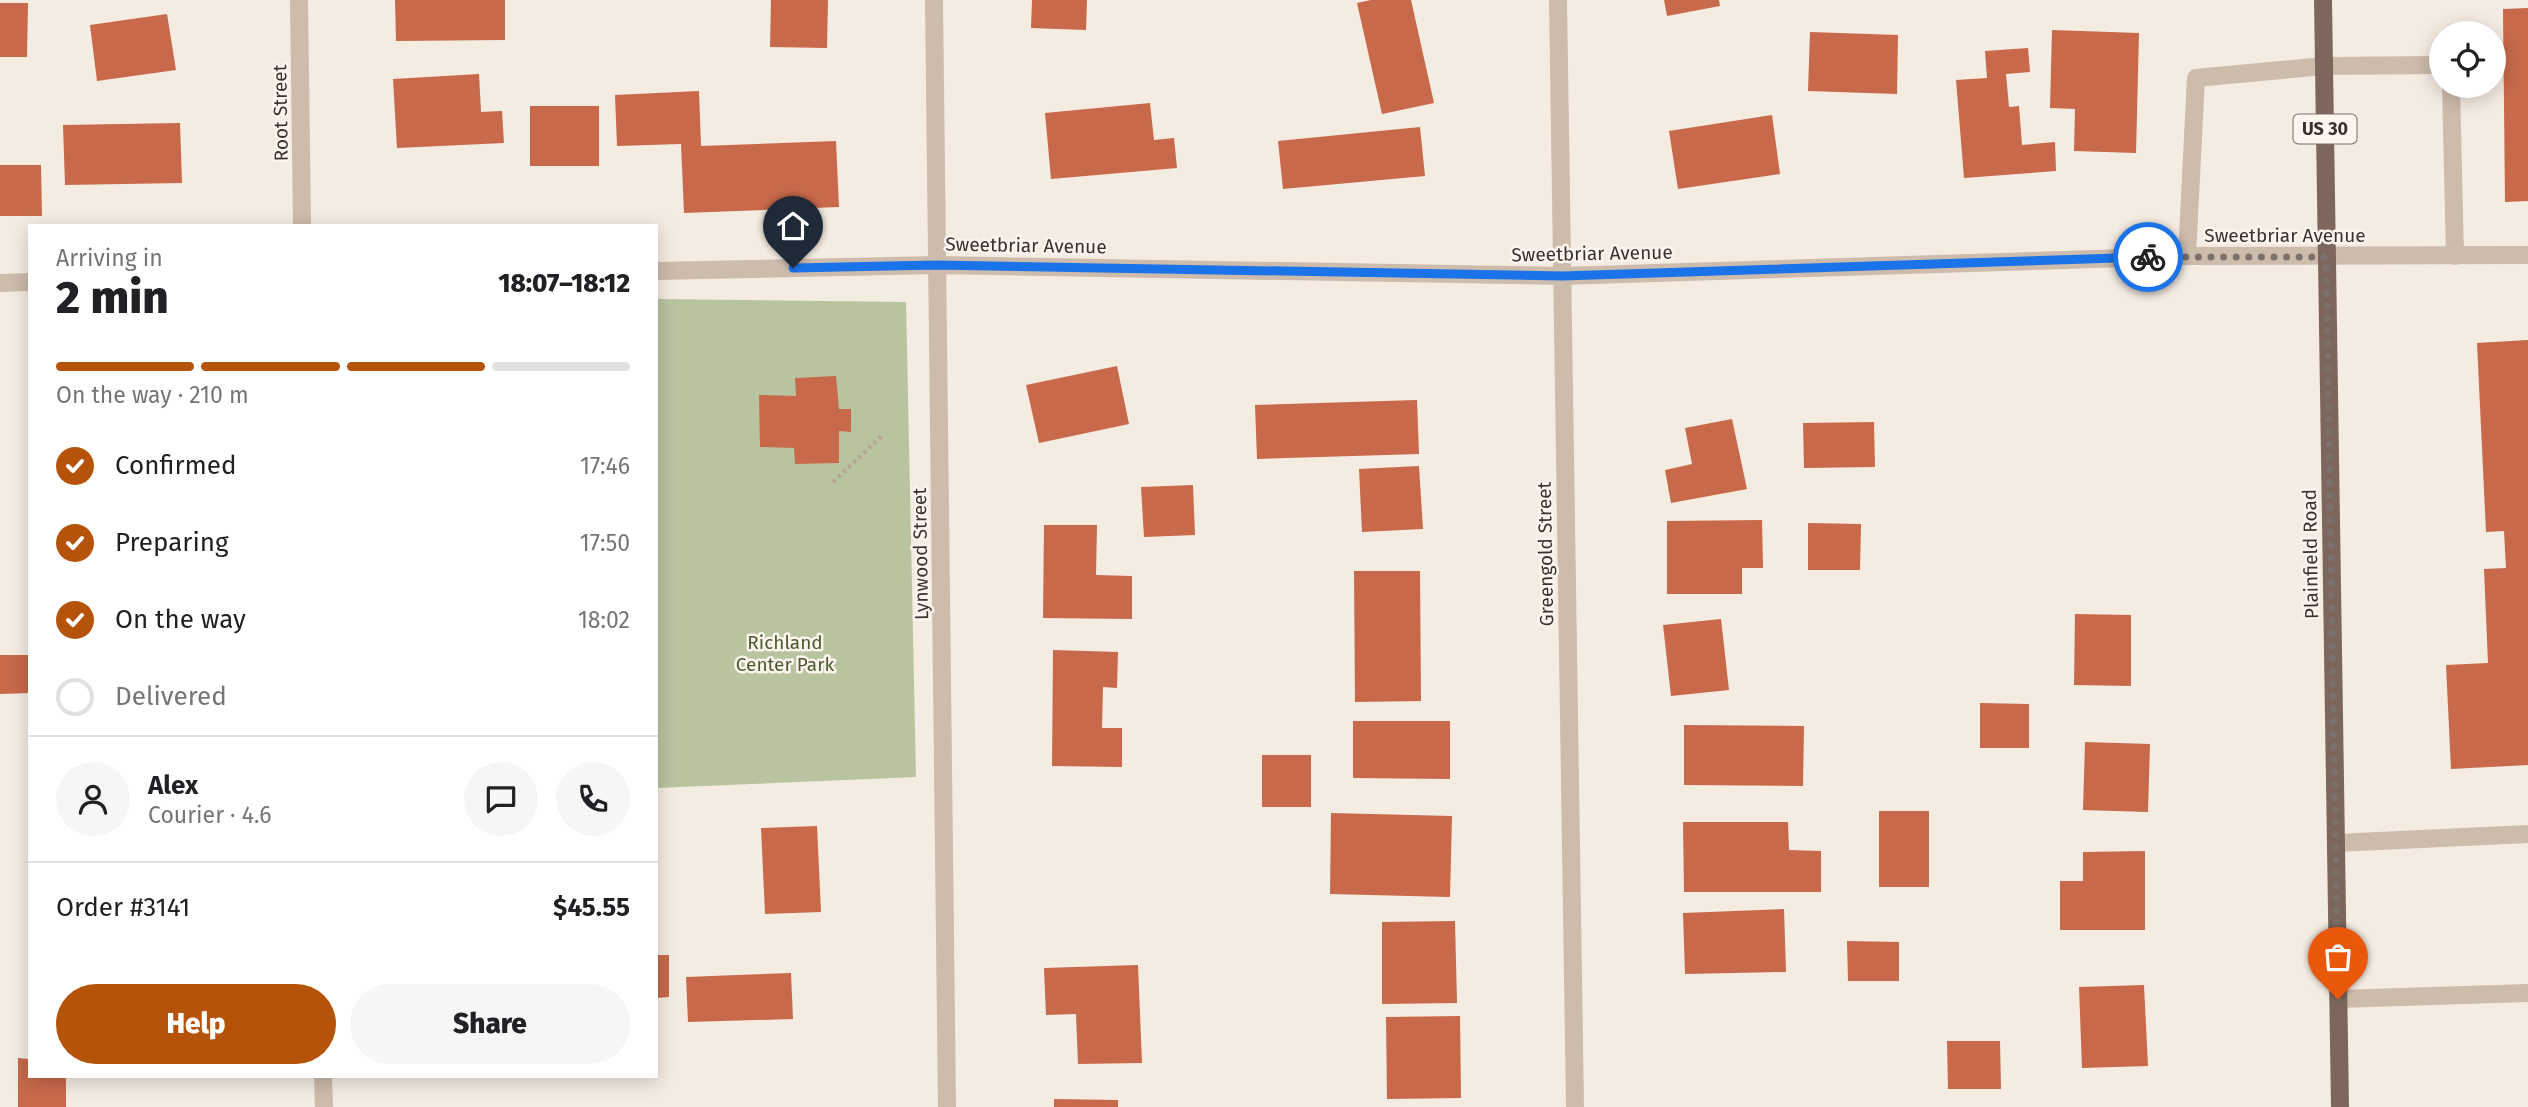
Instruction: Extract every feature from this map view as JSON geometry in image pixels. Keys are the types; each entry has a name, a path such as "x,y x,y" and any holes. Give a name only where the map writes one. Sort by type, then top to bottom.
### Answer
{"main road":[{"name":"Plainfield Road","path":"2323,0 2340,1107"}],"street":[{"name":"Root Street","path":"299,0 302,224"},
{"name":"Lynwood Street","path":"933,0 947,1107"},
{"name":"Greengold Street","path":"1558,0 1575,1107"},
{"path":"2187,256 2196,78 2324,66 2429,65"},
{"path":"2451,98 2455,256"},
{"name":"Sweetbriar Avenue","path":"658,271 937,265 1562,276 2187,256 2528,255"},
{"path":"0,283 28,282"},
{"path":"2336,843 2528,834"},
{"path":"2338,999 2528,993"},
{"path":"323,1078 324,1107"}],"path":[{"path":"833,482 883,435"}],"green space":[{"name":"Richland Center Park","path":"658,299 906,302 916,777 658,788"}],"building":[{"path":"395,0 505,0 505,40 396,41"},
{"path":"771,0 828,0 827,48 770,47"},
{"path":"1032,0 1087,0 1086,30 1031,28"},
{"path":"1371,0 1411,0 1434,103 1382,114 1357,3"},
{"path":"1664,0 1719,0 1720,6 1667,16"},
{"path":"0,3 28,3 27,57 0,57"},
{"path":"2528,8 2528,201 2505,202 2506,21 2503,21 2503,9"},
{"path":"167,14 176,70 97,81 90,25"},
{"path":"2052,30 2139,33 2136,153 2074,151 2075,109 2050,108"},
{"path":"1810,32 1898,35 1897,94 1808,91"},
{"path":"2028,48 2030,72 2006,74 2009,107 2019,106 2022,145 2055,142 2056,171 1964,178 1956,80 1987,78 1985,51"},
{"path":"479,74 481,112 502,111 504,143 397,148 393,79"},
{"path":"699,91 701,146 836,141 839,207 684,213 681,144 617,146 615,95"},
{"path":"1150,103 1154,140 1174,138 1177,168 1051,179 1045,113"},
{"path":"530,106 599,106 599,166 530,166"},
{"path":"1772,115 1780,174 1678,189 1669,131"},
{"path":"180,123 182,183 65,185 63,125"},
{"path":"1420,127 1425,176 1283,189 1278,141"},
{"path":"0,165 41,165 42,216 0,216"},
{"path":"2528,340 2528,765 2451,769 2446,665 2488,663 2484,569 2506,568 2504,531 2486,532 2477,343"},
{"path":"1117,366 1129,424 1039,443 1026,385"},
{"path":"836,376 839,409 851,409 851,432 839,431 839,463 795,464 794,448 760,447 759,395 796,396 795,378"},
{"path":"1417,400 1419,454 1257,459 1255,405"},
{"path":"1732,419 1747,489 1671,503 1665,470 1692,464 1685,428"},
{"path":"1874,422 1875,467 1804,468 1803,423"},
{"path":"1419,466 1423,529 1362,532 1359,469"},
{"path":"1193,485 1195,535 1144,537 1141,487"},
{"path":"1762,520 1763,568 1742,568 1742,594 1667,594 1667,521"},
{"path":"1808,523 1861,524 1860,570 1808,570"},
{"path":"1044,525 1097,525 1096,575 1132,576 1132,619 1043,618"},
{"path":"1354,571 1420,571 1421,701 1355,702"},
{"path":"2075,614 2131,615 2131,686 2074,685"},
{"path":"1721,619 1729,690 1671,696 1663,625"},
{"path":"1053,650 1118,652 1117,688 1103,687 1102,728 1122,728 1122,767 1052,766"},
{"path":"0,655 28,655 28,693 0,694"},
{"path":"1980,703 2029,704 2029,748 1980,748"},
{"path":"1353,721 1450,721 1450,779 1353,778"},
{"path":"1684,725 1804,726 1803,786 1684,785"},
{"path":"2085,742 2150,744 2148,812 2083,810"},
{"path":"1262,755 1311,755 1311,807 1262,807"},
{"path":"1879,811 1929,811 1929,887 1879,887"},
{"path":"1331,813 1452,816 1450,897 1330,894"},
{"path":"1683,822 1788,822 1789,850 1821,851 1821,892 1684,892"},
{"path":"817,826 821,912 765,914 761,828"},
{"path":"2145,851 2145,930 2060,930 2060,881 2083,881 2083,852"},
{"path":"1784,909 1786,972 1685,974 1683,913"},
{"path":"1455,921 1457,1003 1382,1004 1382,922"},
{"path":"1847,941 1899,942 1899,981 1848,981"},
{"path":"658,955 669,955 669,997 658,998"},
{"path":"1138,965 1142,1063 1078,1064 1076,1014 1046,1015 1044,968"},
{"path":"791,973 793,1019 688,1022 686,977"},
{"path":"2144,985 2148,1066 2082,1068 2079,987"},
{"path":"1460,1016 1461,1098 1387,1099 1386,1017"},
{"path":"1947,1041 2000,1041 2001,1089 1948,1089"},
{"path":"18,1058 28,1059 28,1078 66,1078 66,1107 18,1107"},
{"path":"1054,1099 1118,1100 1118,1107 1054,1107"}],"way so far":[{"path":"2148,257 2326,257 2338,999"}],"route":[{"path":"793,268 937,265 1562,276 2148,257"}]}
